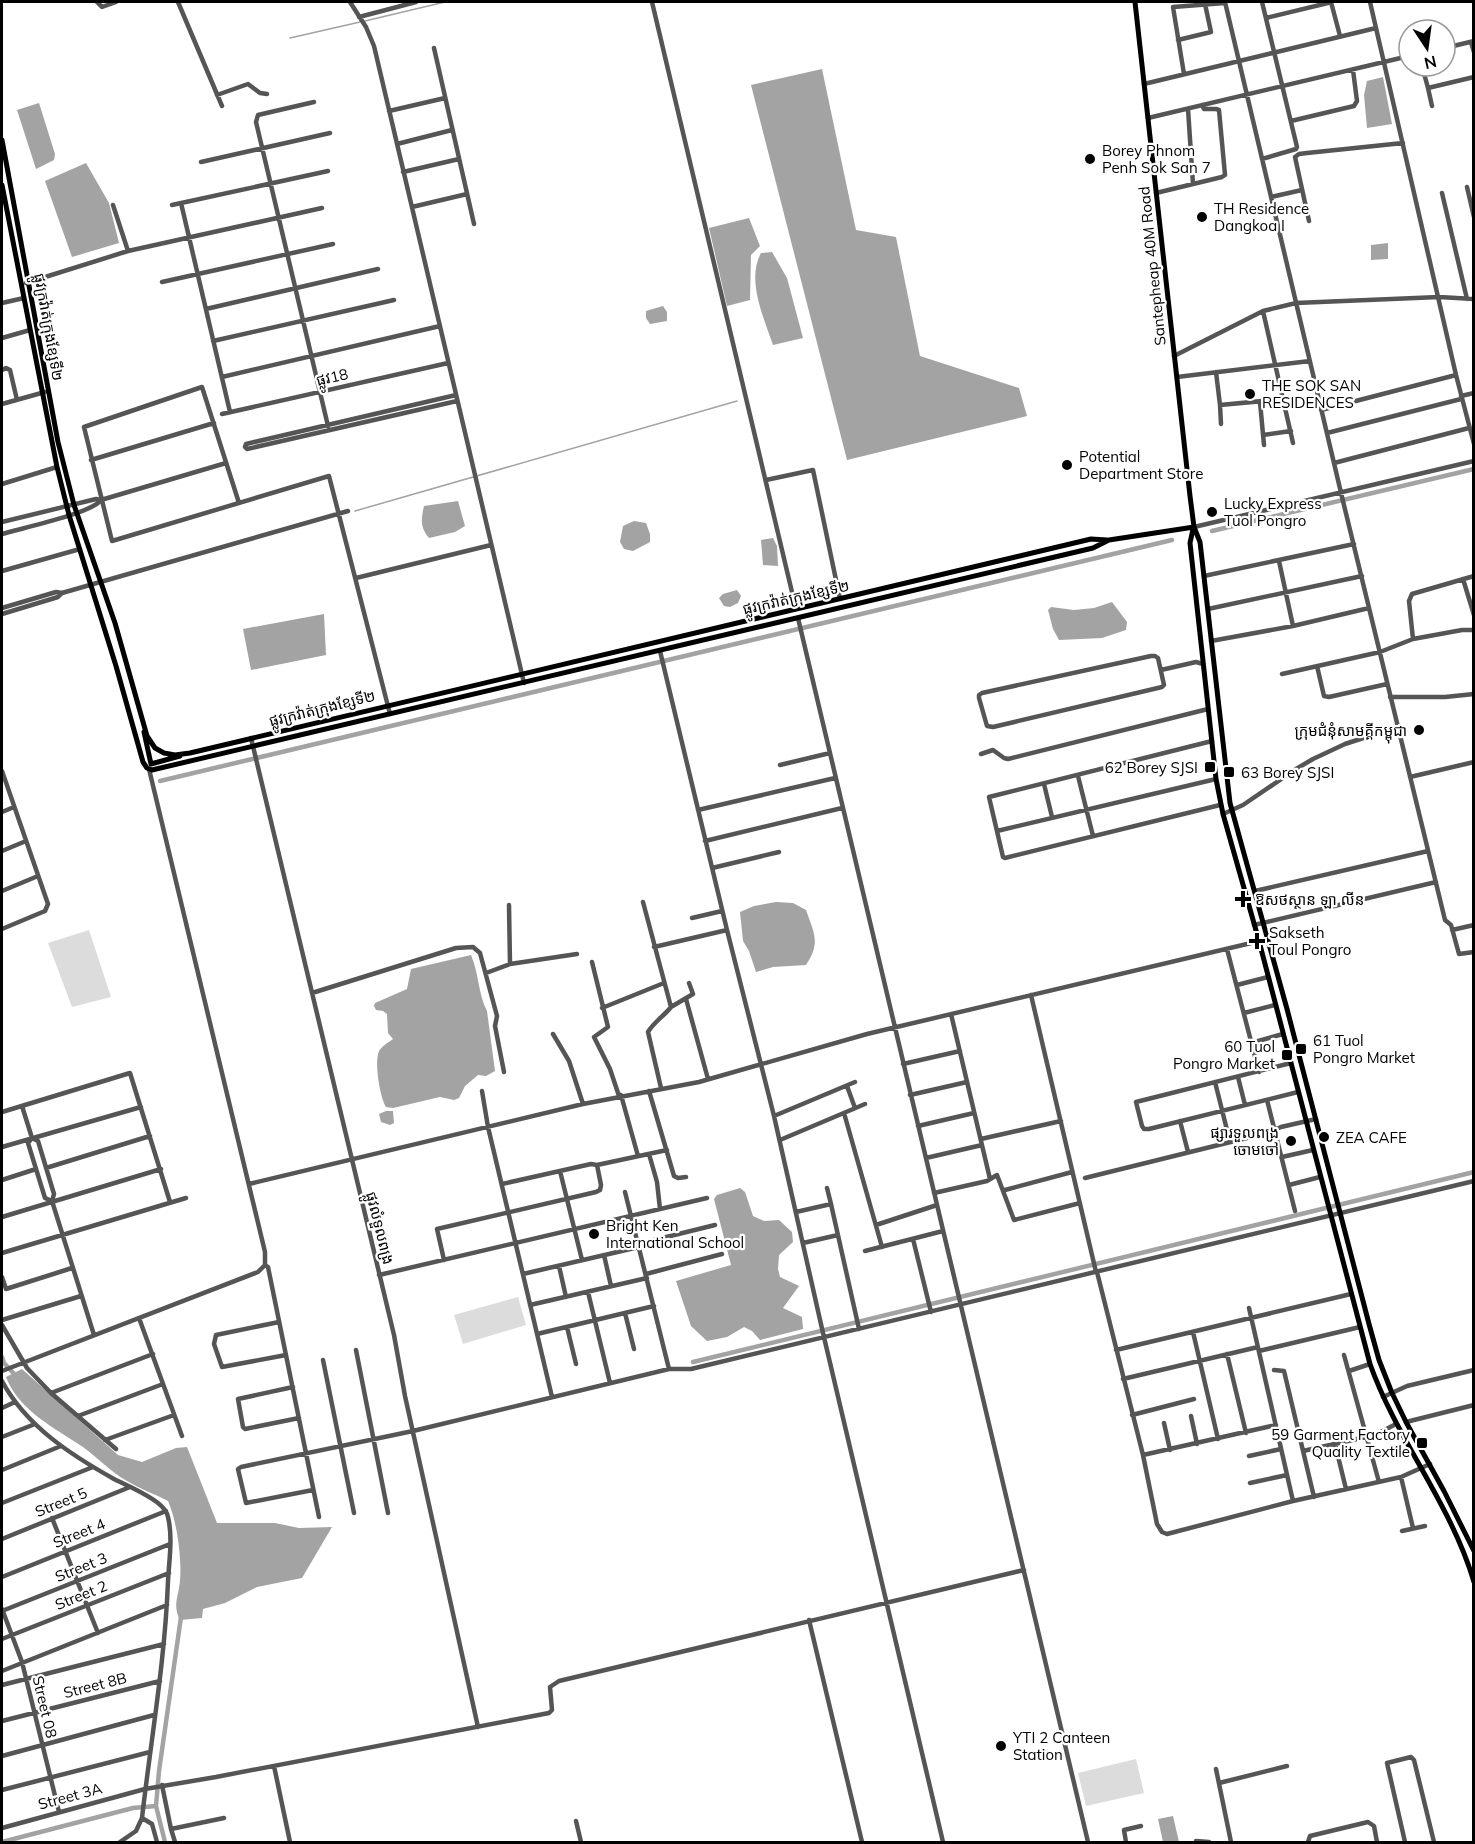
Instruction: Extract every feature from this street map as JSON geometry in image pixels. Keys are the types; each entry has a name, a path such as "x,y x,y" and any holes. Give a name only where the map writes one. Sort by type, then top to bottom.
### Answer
{"main road":[{"name":"Santepheap 40M Road","path":"1135,2 1194,527"},
{"name":"ផ្លូវក្រវ៉ាត់ក្រុងខ្សែទី២","path":"2,140 70,505 69,515 92,584 143,762 150,766 159,769 661,653 1093,548 1109,540"},
{"name":"ផ្លូវក្រវ៉ាត់ក្រុងខ្សែទី២","path":"2,185 57,467 70,505 77,512 99,582 115,623 144,726 150,741 160,751 170,754 190,753 1091,538 1109,540 1194,527"},
{"path":"1194,527 1200,542 1232,810 1379,1359 1406,1422 1430,1464 1473,1551"},
{"path":"1194,527 1190,543 1220,805 1259,941 1370,1364 1396,1424 1422,1469 1471,1567 1473,1582"},
{"path":"796,609 798,618"},
{"path":"658,642 661,653"},
{"path":"144,726 150,766 190,753"}],"street":[{"path":"97,2 102,7 116,2"},
{"path":"178,2 222,106"},
{"path":"350,2 366,27 374,46 524,683"},
{"path":"360,18 416,2"},
{"path":"652,2 796,609"},
{"path":"1184,74 1173,7 1225,2 1341,495 1445,920 1451,925 1459,954 1473,952"},
{"path":"1262,2 1297,148 1262,159"},
{"path":"1298,2 1300,10"},
{"path":"1266,18 1332,2 1340,36"},
{"path":"1370,2 1473,444"},
{"path":"1178,40 1211,32 1205,4"},
{"path":"1144,84 1376,28"},
{"path":"1457,45 1472,42 1473,52"},
{"path":"434,48 474,224"},
{"path":"1148,118 1397,59"},
{"path":"1291,121 1354,105 1357,101 1353,70"},
{"path":"1425,78 1432,106"},
{"path":"1428,88 1473,78"},
{"path":"217,95 248,84 260,93 267,94"},
{"path":"389,111 445,98"},
{"path":"314,102 258,115 256,122 328,427"},
{"path":"1156,192 1225,175 1219,110 1204,109 1202,105"},
{"path":"1188,109 1193,184"},
{"path":"397,144 452,130"},
{"path":"201,162 330,133"},
{"path":"1309,220 1295,157 1299,154 1403,143"},
{"path":"403,172 459,159"},
{"path":"172,205 328,171"},
{"path":"1467,187 1473,217"},
{"path":"1271,197 1302,190"},
{"path":"1442,193 1467,299"},
{"path":"412,207 467,194"},
{"path":"181,203 230,412"},
{"path":"114,205 128,251"},
{"path":"21,284 128,251 322,208"},
{"path":"162,282 333,244"},
{"path":"206,309 378,269"},
{"path":"1174,356 1263,311 1296,303 1439,297 1473,299"},
{"path":"2,303 24,298"},
{"path":"213,341 394,300"},
{"path":"1263,311 1293,443"},
{"path":"222,377 440,326"},
{"path":"2,338 30,330"},
{"path":"1177,377 1310,360"},
{"name":"ផ្លូវ18","path":"222,414 448,363"},
{"path":"2,370 6,368 10,370 16,400"},
{"path":"1216,372 1221,424"},
{"path":"1322,410 1456,375"},
{"path":"239,503 202,387 84,427 112,541 239,503 329,476 390,714"},
{"path":"2,404 49,391"},
{"path":"1327,434 1473,393"},
{"path":"392,413 456,395"},
{"path":"1220,405 1284,399"},
{"path":"328,427 247,449 245,447 246,444 392,413 457,401"},
{"path":"1260,402 1264,445"},
{"path":"91,460 214,423"},
{"path":"1334,463 1469,428"},
{"path":"1263,435 1291,431"},
{"path":"1194,527 1341,495 1473,461"},
{"path":"2,522 96,499 101,500 226,463"},
{"path":"2,484 57,467"},
{"path":"766,480 813,470 840,599"},
{"path":"2,534 69,515 97,505 101,500"},
{"path":"2,608 348,511"},
{"path":"1204,576 1354,544"},
{"path":"356,578 491,545"},
{"path":"2,572 80,549"},
{"path":"1279,561 1293,626"},
{"path":"1208,609 1362,576"},
{"path":"1413,639 1410,596 1473,576"},
{"path":"1463,579 1473,615"},
{"path":"2,614 58,597 62,593"},
{"path":"1211,641 1293,626 1370,608"},
{"path":"798,618 1088,1842"},
{"path":"1282,674 1380,652 1413,639 1440,633 1473,630"},
{"path":"661,653 722,911 780,1140 943,1842"},
{"path":"1151,656 1158,658 1161,670 1164,685 1162,687 989,728 979,698 982,693 1151,656"},
{"path":"1161,670 1196,662 1203,664"},
{"path":"1317,666 1324,696 1329,697 1388,684"},
{"path":"1390,697 1445,697 1473,694"},
{"path":"981,754 993,750 1008,759 1208,709"},
{"path":"1223,814 1243,805 1313,759 1345,744 1397,727"},
{"name":"ផ្លូវលំទួលពង្រ","path":"251,738 379,1275 478,1727"},
{"path":"1212,741 989,797 1005,858 1220,805"},
{"path":"780,765 830,753"},
{"path":"1410,777 1473,762"},
{"path":"3,1371 258,1272 265,1265 266,1252 150,766"},
{"path":"2,772 48,904 47,908 2,929"},
{"path":"1078,776 1093,836"},
{"path":"698,810 835,778"},
{"path":"997,831 1216,779"},
{"path":"1044,784 1052,817"},
{"path":"2,812 14,807"},
{"path":"705,841 842,808"},
{"path":"2,851 26,842"},
{"path":"1255,891 1428,851"},
{"path":"712,867 779,852"},
{"path":"2,891 38,876"},
{"path":"1254,925 1436,882"},
{"path":"643,902 671,1007"},
{"path":"509,905 510,964"},
{"path":"692,918 722,911"},
{"path":"1452,930 1473,925"},
{"path":"654,947 727,930"},
{"path":"249,1184 584,1104 708,1079 895,1028 1268,939"},
{"path":"312,993 456,948 473,947 480,953 497,1016 495,1026 504,1072"},
{"path":"1227,949 1259,1072"},
{"path":"486,973 510,964 577,954"},
{"path":"592,963 608,1028 594,1037 620,1096 638,1156"},
{"path":"1237,985 1268,977"},
{"path":"602,1008 664,983"},
{"path":"661,1088 648,1032 671,1007 693,993 689,983"},
{"path":"1031,995 1095,1269 1140,1453 1143,1455 1157,1524 1162,1532 1167,1534 1293,1501 1401,1477 1430,1464"},
{"path":"686,999 708,1079"},
{"path":"1244,1013 1275,1005"},
{"path":"951,1014 990,1179"},
{"path":"553,1034 569,1061 584,1104"},
{"path":"1251,1043 1283,1034"},
{"path":"903,1064 960,1051"},
{"path":"1291,1064 1136,1102 1144,1129 1298,1092"},
{"path":"2,1112 130,1072 170,1202"},
{"path":"1238,1077 1245,1105"},
{"path":"774,1116 855,1082"},
{"path":"910,1095 967,1082"},
{"path":"1215,1082 1230,1142"},
{"path":"847,1086 855,1108"},
{"path":"649,1090 676,1178 686,1177"},
{"path":"482,1092 488,1127 552,1397"},
{"path":"1267,1100 1295,1211"},
{"path":"780,1140 865,1104"},
{"path":"22,1106 32,1138 38,1141 54,1194 52,1202 94,1335"},
{"path":"2,1147 141,1107"},
{"path":"844,1113 882,1247"},
{"path":"918,1126 974,1113"},
{"path":"1085,1178 1316,1119"},
{"path":"981,1139 1061,1121"},
{"path":"1180,1121 1188,1152"},
{"path":"46,1168 150,1136"},
{"path":"32,1138 28,1143 36,1169 45,1197 52,1202"},
{"path":"926,1158 982,1145"},
{"path":"502,1185 591,1164 597,1166 667,1150"},
{"path":"1282,1157 1313,1150"},
{"path":"649,1154 657,1182 660,1209"},
{"path":"444,1260 437,1229 600,1190 597,1166"},
{"path":"2,1180 36,1169"},
{"path":"2,1217 161,1169"},
{"path":"560,1171 582,1260"},
{"path":"1005,1190 1072,1172"},
{"path":"934,1193 990,1179 997,1175 1005,1190 1014,1220 1080,1203"},
{"path":"1289,1185 1320,1177"},
{"path":"313,1490 246,1503 238,1469 413,1431 669,1369 691,1369 823,1333 930,1310 1339,1207 1473,1181"},
{"path":"827,1188 858,1325"},
{"path":"626,1192 669,1369"},
{"path":"2,1254 186,1198"},
{"path":"379,1275 707,1198"},
{"path":"796,1212 831,1204"},
{"path":"876,1225 937,1205"},
{"path":"523,1274 715,1225"},
{"path":"865,1251 943,1231"},
{"path":"803,1243 838,1235"},
{"path":"913,1239 930,1310"},
{"path":"530,1305 611,1286 722,1254"},
{"path":"604,1255 611,1286"},
{"path":"265,1265 268,1267 319,1517"},
{"path":"559,1266 566,1297"},
{"path":"2,1277 6,1288 72,1268"},
{"path":"912,1272 921,1270"},
{"path":"588,1292 610,1383"},
{"path":"1116,1350 1351,1294"},
{"path":"2,1320 81,1296"},
{"path":"537,1334 654,1306"},
{"path":"1249,1308 1293,1501"},
{"path":"625,1313 634,1349"},
{"path":"140,1318 182,1436"},
{"path":"279,1322 216,1335 214,1344 222,1367 286,1356"},
{"path":"2,1325 23,1362 51,1393 116,1449"},
{"path":"567,1327 576,1364"},
{"path":"1123,1379 1227,1354 1359,1327"},
{"path":"1193,1332 1218,1439"},
{"path":"356,1350 388,1513"},
{"path":"51,1393 153,1354"},
{"path":"1227,1354 1246,1433"},
{"path":"1344,1355 1379,1482"},
{"path":"323,1360 354,1514"},
{"path":"1349,1371 1370,1364"},
{"path":"1274,1370 1284,1371 1314,1497"},
{"path":"1383,1397 1407,1386 1473,1371"},
{"path":"2,1381 15,1402 35,1424 61,1446 93,1467 150,1497 166,1511 168,1518 170,1544 164,1644 142,1818 136,1831 120,1842"},
{"path":"78,1416 163,1384"},
{"path":"293,1388 238,1399 243,1427 245,1429 299,1418"},
{"path":"1132,1415 1194,1399"},
{"path":"2,1408 15,1402"},
{"path":"1406,1422 1473,1405"},
{"path":"105,1440 174,1415"},
{"path":"1191,1416 1197,1444"},
{"path":"1164,1423 1170,1450"},
{"path":"2,1437 35,1424"},
{"path":"1303,1451 1368,1436 1396,1424"},
{"path":"1143,1455 1276,1425"},
{"path":"1335,1444 1346,1489"},
{"path":"2,1470 61,1446"},
{"path":"1249,1456 1281,1449"},
{"path":"2,1503 93,1467"},
{"path":"1250,1483 1287,1475"},
{"path":"1401,1477 1413,1528"},
{"name":"Street 5","path":"2,1539 130,1487"},
{"name":"Street 4","path":"2,1577 166,1511"},
{"path":"52,1518 99,1633"},
{"path":"1402,1531 1425,1526"},
{"name":"Street 3","path":"2,1611 170,1544"},
{"path":"862,1842 809,1620 1024,1570"},
{"name":"Street 2","path":"2,1640 168,1573"},
{"path":"2,1671 167,1605"},
{"name":"Street 08","path":"2,1611 22,1662 59,1812"},
{"name":"Street 3A","path":"2,1828 162,1785 274,1766 550,1712 552,1710 550,1687 560,1681 809,1620"},
{"path":"2,1685 164,1644"},
{"name":"Street 8B","path":"2,1721 160,1681"},
{"path":"2,1756 154,1715"},
{"path":"2,1790 150,1752"},
{"path":"1405,1842 1387,1763 1411,1757 1414,1760 1434,1842"},
{"path":"274,1766 290,1842"},
{"path":"1219,1783 1287,1766"},
{"path":"1216,1769 1231,1842"},
{"path":"162,1785 175,1842"},
{"path":"142,1818 152,1824 157,1842"},
{"path":"171,1829 224,1818"},
{"path":"576,1821 581,1842"},
{"path":"1308,1842 1310,1836 1368,1822 1374,1826 1377,1842"},
{"path":"1126,1842 1124,1830 1141,1826"},
{"path":"1196,1842 1209,1842"}],"shaded area":[{"path":"822,69 856,230 896,237 920,356 1019,388 1027,416 847,460 751,85"},
{"path":"1383,77 1392,124 1367,128 1364,95 1367,81"},
{"path":"39,103 55,154 54,160 36,169 17,110"},
{"path":"86,163 109,203 119,243 72,257 45,181"},
{"path":"749,218 760,246 751,255 750,300 727,306 709,228"},
{"path":"1388,243 1388,259 1371,260 1371,245"},
{"path":"772,252 787,278 803,338 773,345 761,311 755,275 761,253"},
{"path":"663,306 667,312 667,321 650,324 646,318 646,311"},
{"path":"458,501 465,526 455,532 429,538 422,523 424,506"},
{"path":"634,521 646,523 650,542 633,551 624,549 620,542 623,526"},
{"path":"773,538 777,546 778,566 763,565 761,540"},
{"path":"737,590 741,596 738,603 730,607 724,606 719,598 723,594"},
{"path":"1112,602 1127,622 1126,630 1102,638 1059,640 1053,629 1048,610 1051,607 1074,610 1094,608"},
{"path":"324,614 326,655 251,670 243,629"},
{"path":"776,902 793,903 806,910 815,944 806,965 773,967 756,972 743,941 740,912 754,906"},
{"path":"89,930 111,997 72,1007 48,943"},
{"path":"471,955 487,1011 495,1071 486,1076 478,1075 465,1086 459,1098 454,1100 440,1097 393,1108 386,1107 378,1080 377,1063 380,1049 393,1039 388,1033 387,1014 376,1010 375,1003 407,989 411,969"},
{"path":"393,1111 394,1123 390,1125 381,1122 379,1114"},
{"path":"740,1188 745,1192 753,1216 764,1221 779,1220 792,1232 793,1242 779,1255 778,1269 780,1277 799,1286 783,1308 802,1317 803,1329 760,1340 752,1331 744,1327 727,1337 707,1341 691,1326 676,1281 731,1265 714,1199 717,1195"},
{"path":"518,1297 526,1325 463,1344 454,1315"},
{"path":"22,1369 118,1455 142,1462 176,1448 187,1447 217,1523 275,1523 299,1528 332,1527 302,1578 257,1587 225,1603 203,1609 202,1618 180,1620 176,1605 180,1580 179,1551 174,1519 168,1501 121,1477 29,1409 12,1389 6,1377"},
{"path":"1136,1759 1144,1793 1086,1806 1078,1773"},
{"path":"1173,1816 1179,1842 1163,1842 1158,1819"}],"waterway":[{"path":"365,21 445,2"},
{"path":"290,38 360,22"},
{"path":"355,511 737,401"},
{"path":"1212,531 1474,469"},
{"path":"160,781 1172,540"},
{"path":"693,1362 1474,1172"},
{"path":"2,1357 4,1363 16,1376"},
{"path":"165,1842 156,1806 181,1617"},
{"path":"2,1842 133,1808 156,1806"}],"place":[{"name":"Borey Phnom Penh Sok San 7","path":"1090,159"},
{"name":"TH Residence Dangkoa I","path":"1202,217"},
{"name":"THE SOK SAN RESIDENCES","path":"1250,394"},
{"name":"Potential Department Store","path":"1067,465"},
{"name":"Lucky Express Tuol Pongro","path":"1212,512"},
{"name":"ក្រុមជំនុំសាមគ្គីកម្ពុជា","path":"1419,730"},
{"name":"62 Borey SJSI","path":"1210,767"},
{"name":"63 Borey SJSI","path":"1229,772"},
{"name":"ឱសថស្ថាន ឡា លីន","path":"1243,899"},
{"name":"Sakseth Toul Pongro","path":"1257,941"},
{"name":"61 Tuol Pongro Market","path":"1301,1049"},
{"name":"60 Tuol Pongro Market","path":"1287,1055"},
{"name":"ZEA CAFE","path":"1324,1137"},
{"name":"ផ្សារទួលពង្រ ចោមចៅ","path":"1291,1141"},
{"name":"Bright Ken International School","path":"594,1234"},
{"name":"59 Garment Factory Quality Textile","path":"1422,1443"},
{"name":"YTI 2 Canteen Station","path":"1001,1746"}]}
